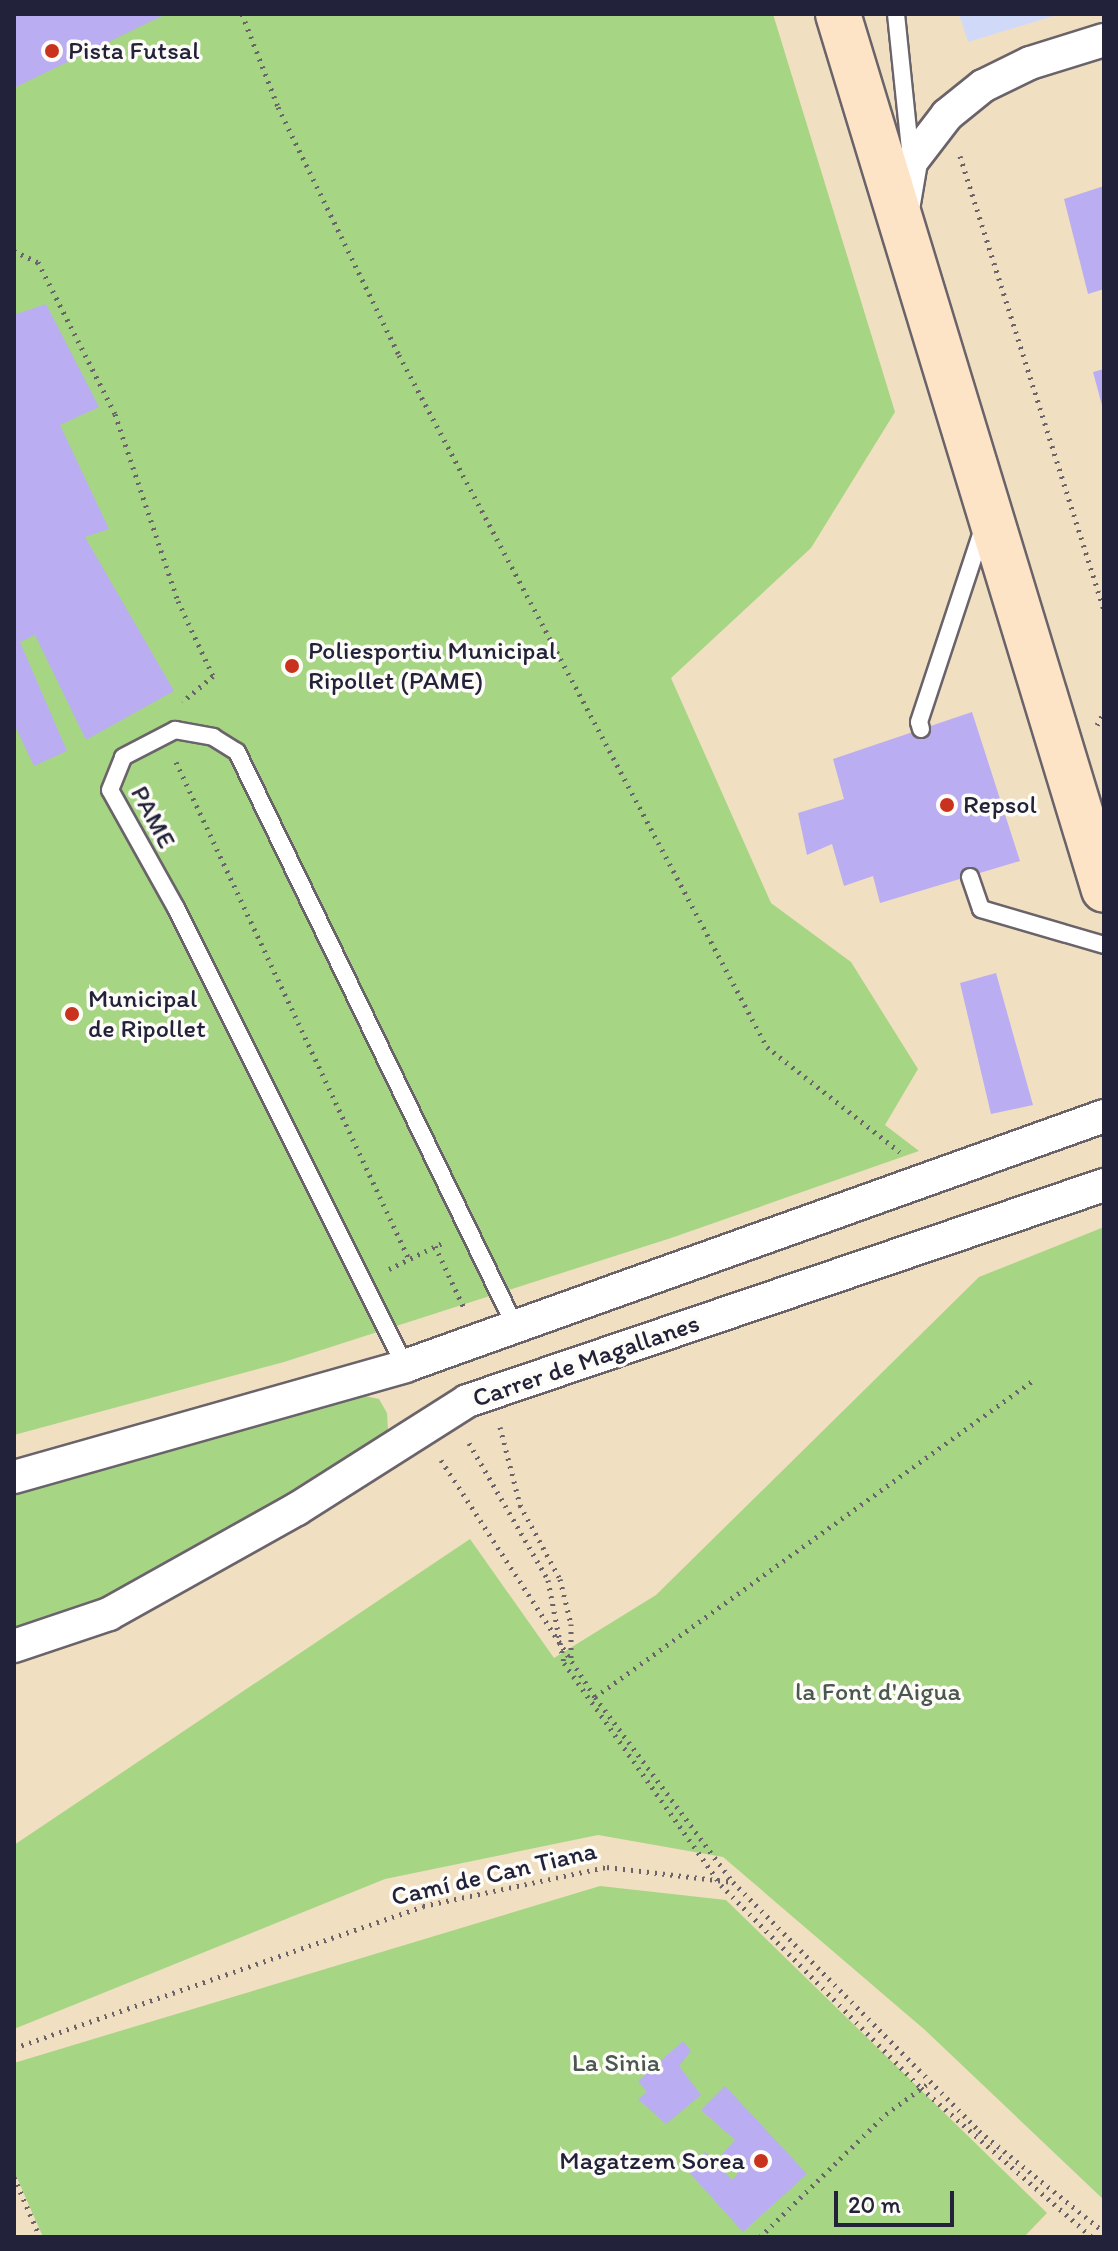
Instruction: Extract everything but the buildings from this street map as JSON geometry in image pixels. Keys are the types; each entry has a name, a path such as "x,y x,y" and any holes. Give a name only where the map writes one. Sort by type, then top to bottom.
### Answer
{"main road":[{"path":"838,14 1104,890"}],"street":[{"path":"901,218 911,162 947,115 983,86 1030,63 1104,40"},
{"path":"14,1477 405,1366 1104,1116"},
{"name":"Carrer de Magallanes","path":"14,1646 109,1614 297,1509 451,1411 507,1387 1104,1185"}],"lane":[{"path":"896,14 911,162"},
{"path":"921,729 953,613 990,511"},
{"name":"PAME","path":"405,1366 176,908 110,790 123,757 175,730 213,737 237,752 515,1326"},
{"path":"970,877 981,909 1104,945"}],"path":[{"path":"242,14 278,107 399,355 767,1047 933,1177"},
{"path":"947,115 1104,610"},
{"path":"14,251 38,262 115,414 178,601 213,676 170,711"},
{"path":"171,751 408,1257"},
{"path":"376,1277 408,1257 449,1240"},
{"path":"435,1246 467,1312"},
{"path":"595,1697 1035,1379"},
{"path":"451,1411 548,1580 564,1663 721,1885 921,2088 1092,2237"},
{"path":"499,1414 503,1452 520,1505 560,1579 571,1624 571,1659"},
{"path":"432,1445 595,1697 733,1882 930,2082 1041,2185 1104,2232"},
{"name":"Camí de Can Tiana","path":"14,2048 423,1906 607,1867 721,1885 733,1882"},
{"path":"760,2237 886,2114 930,2082"},
{"path":"14,2177 40,2237"}],"shaded area":[{"path":"959,14 1060,14 968,42"}],"green space":[{"name":"Poliesportiu Municipal Ripollet (PAME)","path":"14,14 773,14 895,412 811,548 671,678 771,903 851,962 918,1069 885,1125 919,1151 671,1238 284,1362 14,1435"},
{"name":"la Font d'Aigua","path":"1104,1227 1104,2200 925,2030 723,1857 598,1835 385,1879 14,2029 14,1845 470,1539 554,1658 656,1595 979,1277"},
{"path":"360,1395 379,1399 387,1413 388,1430 372,1448 102,1598 14,1633 14,1491"},
{"name":"La Sinia","path":"600,1886 726,1900 1047,2213 1024,2237 43,2237 14,2171 14,2063"}],"place":[{"name":"Pista Futsal","path":"52,51"},
{"name":"Poliesportiu Municipal Ripollet (PAME)","path":"292,666"},
{"name":"Repsol","path":"947,805"},
{"name":"Municipal de Ripollet","path":"72,1014"},
{"name":"Magatzem Sorea","path":"761,2161"}]}
